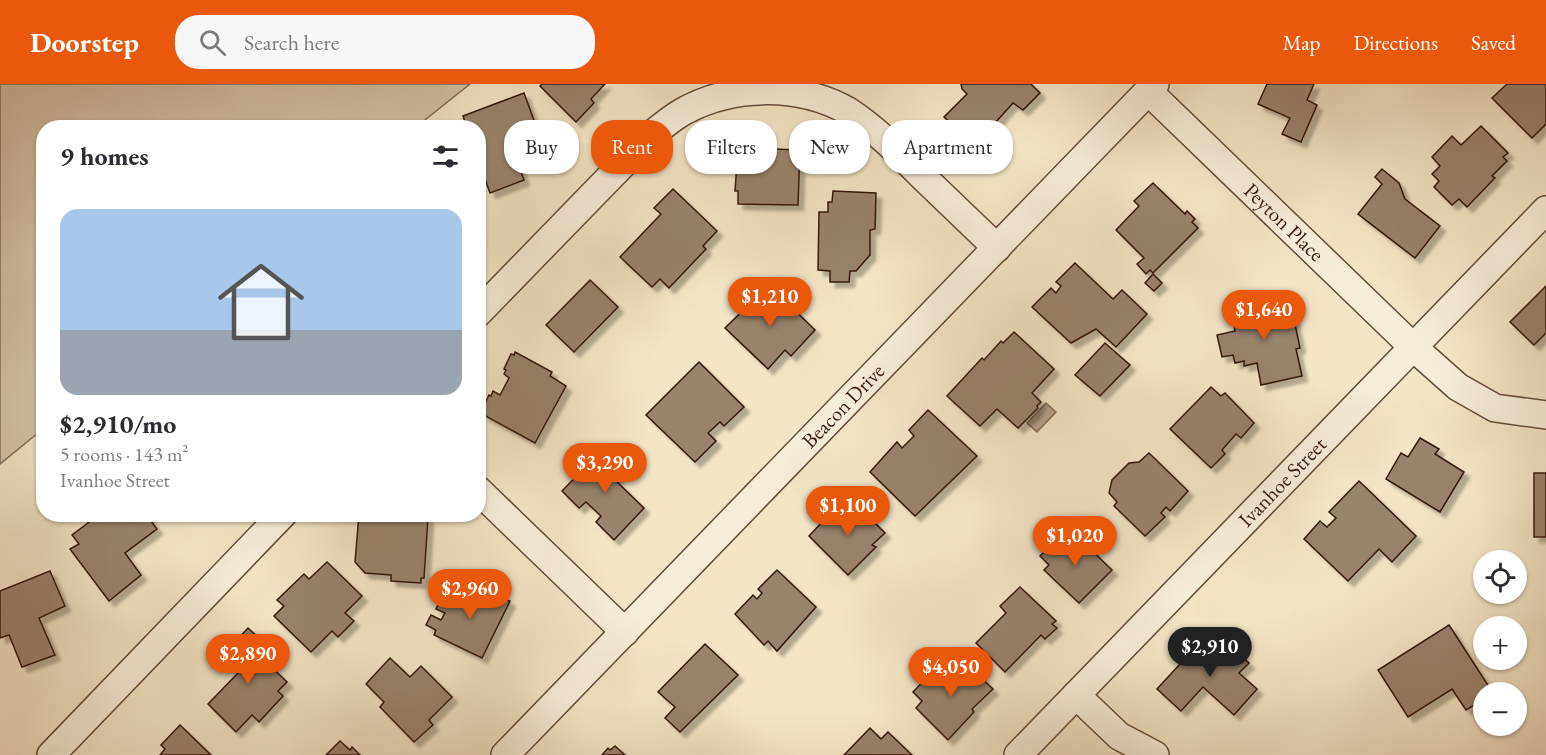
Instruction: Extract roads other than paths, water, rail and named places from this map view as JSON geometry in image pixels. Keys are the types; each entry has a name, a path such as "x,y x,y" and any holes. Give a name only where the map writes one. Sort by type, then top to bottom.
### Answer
{"street":[{"name":"Beacon Drive","path":"505,755 1152,87"},
{"name":"Peyton Place","path":"1152,87 1413,347 1458,387 1495,408 1546,415"},
{"path":"486,305 652,134 685,110 723,95 754,90 817,97 847,110 877,132 997,248"},
{"name":"Ivanhoe Street","path":"1018,755 1546,210"},
{"path":"486,498 625,632"},
{"path":"51,755 275,522"},
{"path":"1076,695 1119,736 1155,755"}]}
